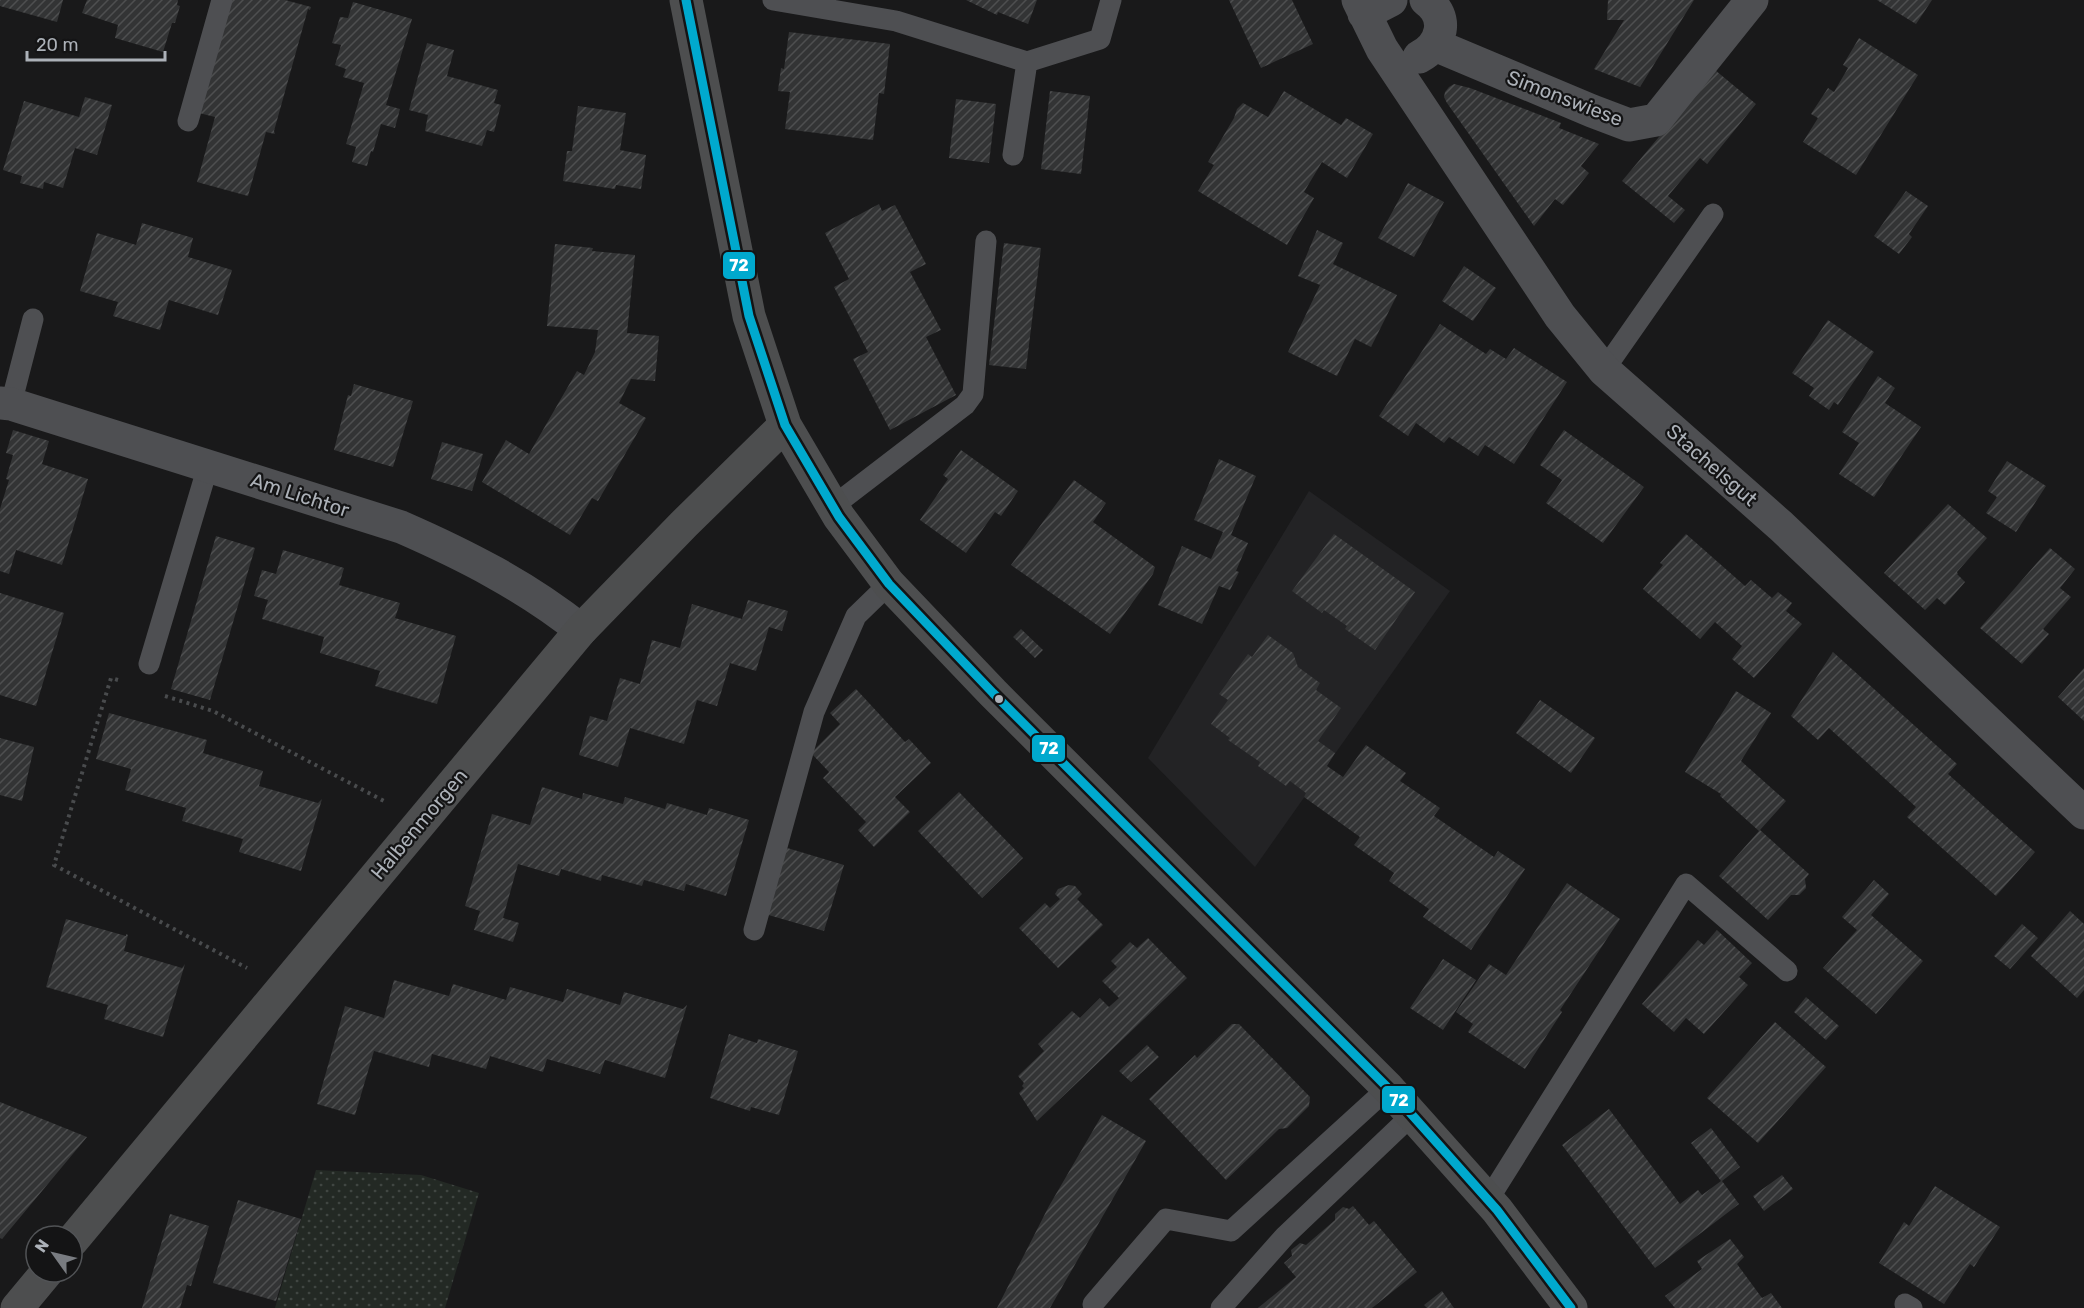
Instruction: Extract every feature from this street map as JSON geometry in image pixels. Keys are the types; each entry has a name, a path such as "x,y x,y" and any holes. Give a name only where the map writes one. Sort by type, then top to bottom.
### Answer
{"main road":[{"path":"692,1 749,316 785,424 832,507 889,584 993,693 1388,1088 1488,1200 1571,1308"},
{"name":"Halbenmorgen","path":"84,1227 581,630 691,516 785,424"},
{"path":"17,1308 36,1284"}],"street":[{"path":"1396,69 1428,52 1439,37 1441,26 1438,14 1426,0"},
{"name":"Simonswiese","path":"1435,45 1592,111 1629,124 1656,120 1752,0"},
{"name":"Stachelsgut","path":"1371,5 1382,49 1560,316 1604,370 1782,526 2084,813"},
{"name":"Am Lichtor","path":"5,404 401,527 457,551 511,581 551,606 581,630"}],"lane":[{"path":"188,121 222,0"},
{"path":"773,0 896,21 1027,62 1100,39 1112,0"},
{"path":"1013,155 1027,62"},
{"path":"1604,370 1713,214"},
{"path":"832,507 965,405 973,394 986,241"},
{"path":"5,404 33,319"},
{"path":"148,664 208,466"},
{"path":"754,930 814,712 856,616 889,584"},
{"path":"1488,1200 1686,884 1787,971"},
{"path":"1093,1304 1166,1219 1231,1231 1388,1088"},
{"path":"1221,1308 1285,1236 1412,1115"}],"path":[{"path":"121,681 111,678 54,865 241,964 280,990"},
{"path":"162,694 213,711 399,809 419,824"}],"shaded area":[{"path":"1309,491 1450,591 1255,867 1148,758"},
{"path":"316,1170 421,1175 479,1193 445,1308 275,1308"}],"building":[{"path":"0,0 63,0 57,22 0,6"},
{"path":"87,0 178,0 177,5 180,6 163,52 115,38 118,25 82,13"},
{"path":"232,0 285,0 311,7 310,10 308,9 275,134 266,132 248,196 197,182 215,117 199,113"},
{"path":"966,0 1037,0 1028,24 998,12 997,15"},
{"path":"1229,0 1292,0 1313,44 1261,68"},
{"path":"1608,0 1694,0 1640,87 1594,69 1624,20 1607,20"},
{"path":"1877,0 1932,0 1916,24"},
{"path":"353,2 412,19 386,105 400,109 395,128 381,124 367,166 352,162 356,147 346,144 364,83 343,77 346,69 335,65 341,45 332,43 340,17 348,18"},
{"path":"789,32 890,44 884,94 879,93 873,140 785,129 790,92 778,91 781,68 784,69"},
{"path":"1859,38 1918,75 1856,175 1803,142 1818,118 1811,114 1828,88 1834,92 1848,68 1843,65"},
{"path":"427,43 454,50 447,76 498,90 494,103 501,105 494,132 487,130 482,146 425,131 428,115 409,110"},
{"path":"1715,70 1756,104 1707,164 1700,158 1668,196 1685,210 1674,223 1622,181"},
{"path":"1454,84 1561,123 1559,128 1599,144 1581,166 1589,173 1563,205 1555,199 1534,226 1447,103 1444,97 1445,92"},
{"path":"1050,91 1090,96 1081,174 1041,169"},
{"path":"1284,91 1341,125 1346,118 1373,134 1347,178 1322,162 1304,192 1314,198 1287,245 1198,191 1214,165 1208,162 1237,109 1243,103 1268,117"},
{"path":"85,97 112,105 97,155 75,148 63,188 44,182 43,189 20,183 22,176 3,170 24,101 79,117"},
{"path":"956,99 996,104 989,163 949,158"},
{"path":"578,106 626,113 620,150 646,155 641,189 616,185 615,189 563,181 567,151 572,151"},
{"path":"1408,183 1444,202 1414,257 1378,238"},
{"path":"1906,191 1928,206 1909,234 1912,237 1899,254 1874,236"},
{"path":"879,204 882,211 895,205 926,264 910,272 941,330 926,337 956,395 890,430 853,359 868,352 834,287 849,279 825,233"},
{"path":"142,223 193,238 188,257 232,270 218,315 169,300 160,330 113,316 118,302 80,291 97,233 136,245"},
{"path":"1317,230 1343,243 1333,264 1397,295 1371,347 1355,339 1337,376 1288,352 1320,285 1298,276"},
{"path":"1004,243 1041,248 1026,369 989,365"},
{"path":"555,244 593,248 592,251 635,255 627,333 659,336 655,381 631,379 619,403 646,418 598,501 592,498 570,535 482,482 506,440 529,454 577,371 584,375 595,352 598,330 547,326"},
{"path":"1464,266 1496,288 1473,321 1442,301"},
{"path":"1828,320 1874,352 1838,405 1834,402 1829,410 1809,396 1814,388 1792,373"},
{"path":"1440,324 1486,354 1490,349 1506,359 1514,348 1567,382 1514,464 1485,445 1478,456 1449,437 1444,443 1416,423 1408,436 1379,416"},
{"path":"1878,376 1895,388 1885,403 1921,427 1874,497 1839,474 1859,443 1842,432"},
{"path":"354,384 413,401 393,467 334,450 348,395 351,396"},
{"path":"13,430 49,441 42,464 88,479 62,565 16,550 9,574 0,571 0,509 9,480 6,479 13,455 6,453"},
{"path":"1564,430 1644,487 1603,543 1546,503 1562,480 1540,465"},
{"path":"442,442 483,454 472,491 431,479"},
{"path":"961,450 1018,491 1001,516 995,512 966,553 920,520 948,479 943,475"},
{"path":"1219,459 1256,476 1231,535 1248,543 1236,571 1239,572 1230,590 1219,586 1202,624 1158,605 1182,546 1211,559 1223,532 1194,520"},
{"path":"2007,461 2046,486 2016,532 1986,513 1997,497 1988,491"},
{"path":"1074,480 1106,503 1093,522 1155,567 1153,574 1110,634 1011,565"},
{"path":"1948,504 1987,538 1957,572 1965,582 1945,605 1937,598 1925,610 1884,573"},
{"path":"1334,534 1415,592 1375,650 1345,629 1347,626 1324,610 1322,613 1292,591"},
{"path":"1686,534 1745,586 1751,580 1772,598 1778,592 1792,603 1786,611 1802,624 1754,678 1732,659 1742,646 1715,622 1700,639 1643,589 1663,565 1660,563"},
{"path":"216,536 255,548 210,700 171,689"},
{"path":"2050,548 2075,569 2060,588 2071,597 2043,629 2049,634 2022,664 1980,628"},
{"path":"283,550 344,568 339,585 400,603 395,618 456,636 437,704 375,686 380,671 320,653 324,637 262,619 268,600 254,596 262,570 276,574"},
{"path":"0,593 64,613 36,706 0,695"},
{"path":"748,600 788,611 782,631 769,627 756,671 730,663 717,706 697,700 684,744 630,728 618,767 579,755 590,716 607,721 620,678 640,684 652,640 680,648 692,604 742,619"},
{"path":"1021,629 1043,650 1035,658 1013,637"},
{"path":"1268,635 1293,653 1298,667 1320,683 1316,690 1341,708 1318,741 1335,753 1327,766 1343,777 1366,745 1406,773 1400,781 1440,808 1434,816 1494,857 1498,851 1525,869 1471,950 1423,917 1429,909 1389,881 1394,873 1354,845 1360,837 1304,797 1306,793 1290,781 1286,786 1258,766 1260,762 1228,740 1230,738 1211,724 1228,700 1219,694 1248,654 1252,657"},
{"path":"1833,652 1957,764 1948,774 2035,852 1996,896 1907,817 1916,807 1829,728 1818,740 1791,716"},
{"path":"2084,668 2084,721 2058,697"},
{"path":"856,689 905,742 909,739 931,763 895,797 910,812 874,847 858,830 866,822 823,778 829,772 811,753 840,724 830,713"},
{"path":"1736,691 1771,713 1741,761 1786,801 1760,830 1809,874 1805,879 1806,888 1799,895 1791,895 1768,920 1719,876 1759,831 1720,796 1721,794 1685,772"},
{"path":"1540,700 1595,738 1571,773 1516,733"},
{"path":"109,713 207,740 203,753 263,771 259,786 318,803 322,799 301,871 239,852 243,839 182,821 186,808 125,790 131,769 96,759"},
{"path":"0,738 34,747 22,801 0,795"},
{"path":"542,787 582,799 583,793 623,804 625,797 665,809 667,803 707,815 709,808 749,820 726,896 686,884 684,891 644,880 642,886 602,875 601,881 561,869 559,876 518,864 503,918 519,923 513,942 474,930 480,911 465,906 492,814 530,825"},
{"path":"959,792 1023,858 982,898 918,831"},
{"path":"784,847 844,865 824,931 765,914"},
{"path":"1874,880 1889,894 1871,915 1923,961 1876,1014 1823,968 1857,930 1842,917"},
{"path":"1567,883 1620,919 1560,1010 1562,1012 1525,1069 1468,1032 1473,1024 1456,1012 1489,964 1506,975"},
{"path":"1069,885 1075,886 1082,894 1077,899 1103,925 1058,968 1019,928 1045,903 1050,908 1060,899 1055,894 1058,889"},
{"path":"2070,911 2084,924 2084,990 2077,998 2031,956"},
{"path":"66,919 128,935 124,951 182,968 185,964 163,1037 104,1019 108,1005 46,987"},
{"path":"2022,924 2038,938 2010,969 1994,956"},
{"path":"1717,930 1752,963 1739,977 1748,985 1704,1034 1686,1018 1674,1032 1642,1004 1698,940 1704,945"},
{"path":"1148,938 1187,978 1037,1121 1019,1093 1024,1088 1022,1086 1024,1083 1018,1076 1044,1051 1038,1044 1072,1011 1080,1018 1100,998 1109,1007 1119,998 1102,981 1117,967 1111,961 1130,942 1137,948"},
{"path":"1443,959 1476,980 1443,1030 1410,1008"},
{"path":"394,980 449,996 453,984 506,1000 510,987 563,1002 567,989 620,1005 624,992 683,1009 687,1005 665,1078 605,1060 600,1074 547,1059 543,1072 490,1056 486,1069 432,1054 429,1067 374,1051 355,1115 317,1104 345,1006 384,1018"},
{"path":"1806,997 1839,1026 1826,1040 1794,1012"},
{"path":"1775,1022 1826,1067 1758,1143 1707,1098"},
{"path":"1232,1024 1239,1024 1310,1097 1309,1106 1287,1128 1279,1129 1226,1180 1149,1099 1195,1055 1197,1058"},
{"path":"729,1034 757,1043 758,1039 798,1051 779,1115 751,1107 750,1111 710,1098"},
{"path":"1147,1045 1159,1057 1131,1082 1119,1071"},
{"path":"0,1102 87,1137 2,1239 0,1238"},
{"path":"1609,1109 1680,1204 1698,1190 1702,1195 1721,1181 1691,1143 1711,1128 1740,1167 1722,1181 1739,1204 1655,1268 1562,1145"},
{"path":"1102,1115 1146,1141 1050,1308 997,1308 1049,1206"},
{"path":"1782,1175 1793,1189 1764,1211 1753,1196"},
{"path":"1935,1186 2000,1227 1974,1267 1970,1264 1944,1304 1879,1263 1904,1222 1909,1226"},
{"path":"238,1200 301,1219 276,1301 213,1283"},
{"path":"1353,1206 1369,1225 1374,1221 1417,1272 1372,1308 1258,1308 1296,1277 1284,1263 1292,1256 1291,1250 1300,1243 1306,1245 1335,1220 1335,1214 1343,1207 1349,1209"},
{"path":"170,1214 209,1226 191,1286 187,1285 180,1308 142,1308"},
{"path":"1730,1239 1744,1257 1737,1264 1762,1298 1771,1293 1782,1308 1675,1308 1665,1296 1702,1269 1697,1261"},
{"path":"1442,1291 1454,1308 1427,1308 1424,1305"}],"transit line":[{"name":"72","path":"686,0 749,316 785,425 839,517 889,584 993,693 1388,1088 1497,1210 1571,1308"}]}
